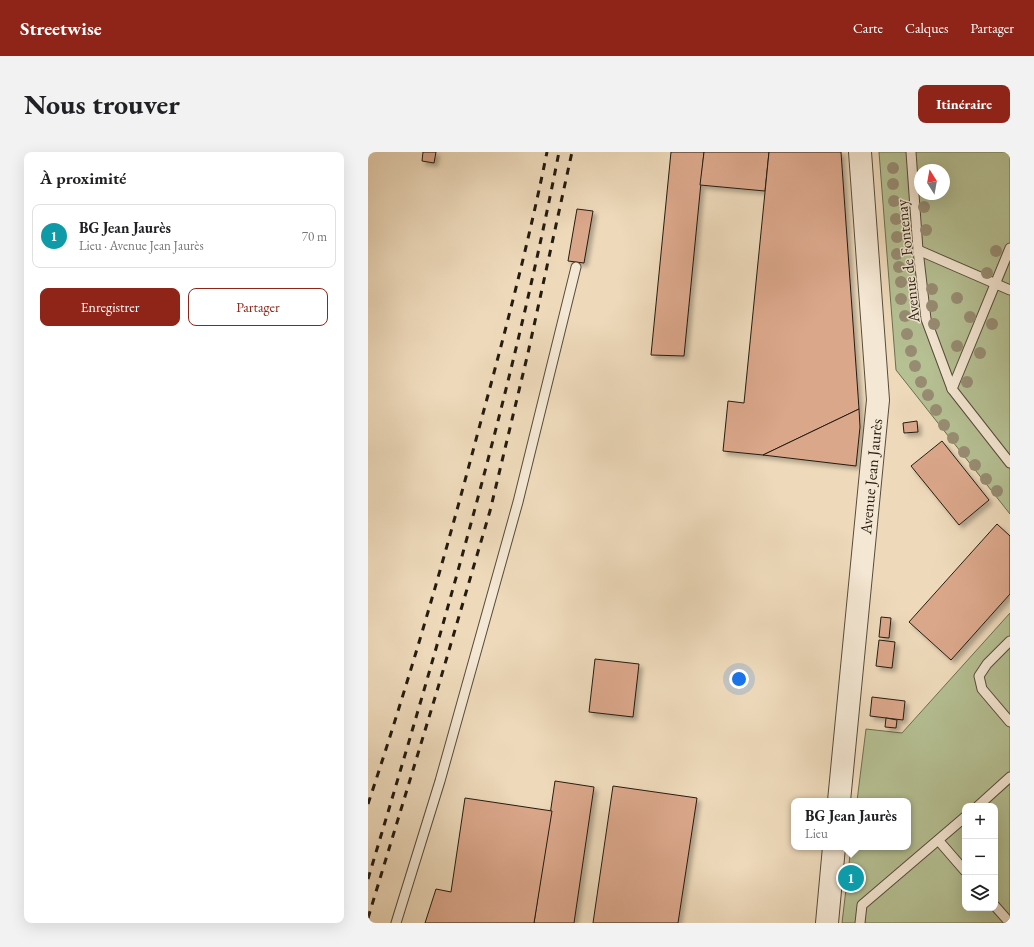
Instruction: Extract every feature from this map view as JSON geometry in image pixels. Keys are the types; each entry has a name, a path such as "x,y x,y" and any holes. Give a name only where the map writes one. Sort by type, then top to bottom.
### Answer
{"street":[{"name":"Avenue Jean Jaurès","path":"839,798 878,400 860,152"},
{"path":"827,923 834,850"}],"lane":[{"name":"Avenue de Fontenay","path":"911,152 918,250 926,319 952,389 1010,462"},
{"path":"952,389 1010,248"},
{"path":"918,250 1010,290"},
{"path":"396,923 440,781 518,502 576,267"},
{"path":"1010,640 987,664 979,676 982,689 1010,722"},
{"path":"981,803 1010,777"},
{"path":"860,923 862,905 939,841 962,820"},
{"path":"939,841 962,868"},
{"path":"998,909 1010,923"}],"green space":[{"path":"879,152 1010,152 1010,514 896,370"},
{"path":"1010,613 1010,923 842,923 851,850 911,850 911,798 857,798 866,729 902,733"}],"building":[{"path":"423,152 436,152 434,163 422,161"},
{"path":"671,152 704,152 684,356 651,355"},
{"path":"704,152 769,152 765,191 700,185"},
{"path":"769,152 841,152 859,409 763,455 723,451 728,401 744,403"},
{"path":"577,209 593,211 584,263 568,261"},
{"path":"859,409 860,427 856,466 763,455"},
{"path":"917,421 918,432 904,433 903,423"},
{"path":"942,441 989,500 959,525 911,466"},
{"path":"997,524 1010,536 1010,594 951,660 909,622"},
{"path":"881,617 891,618 889,638 879,637"},
{"path":"879,640 895,642 892,668 876,666"},
{"path":"595,659 639,664 633,717 589,712"},
{"path":"872,697 905,701 903,720 870,716"},
{"path":"886,718 897,720 896,728 885,727"},
{"path":"555,781 594,787 574,923 534,923"},
{"path":"613,786 697,798 678,923 593,923"},
{"path":"465,798 552,811 534,923 425,923 436,889 451,892"},
{"path":"848,871 855,872 853,885 846,884"}],"railway":[{"path":"368,804 412,665 453,526 515,293 547,152"},
{"path":"368,879 447,608 496,427 519,336 559,152"},
{"path":"368,918 490,511 528,353 572,152"}],"place":[{"name":"BG Jean Jaurès","path":"851,878"}]}
